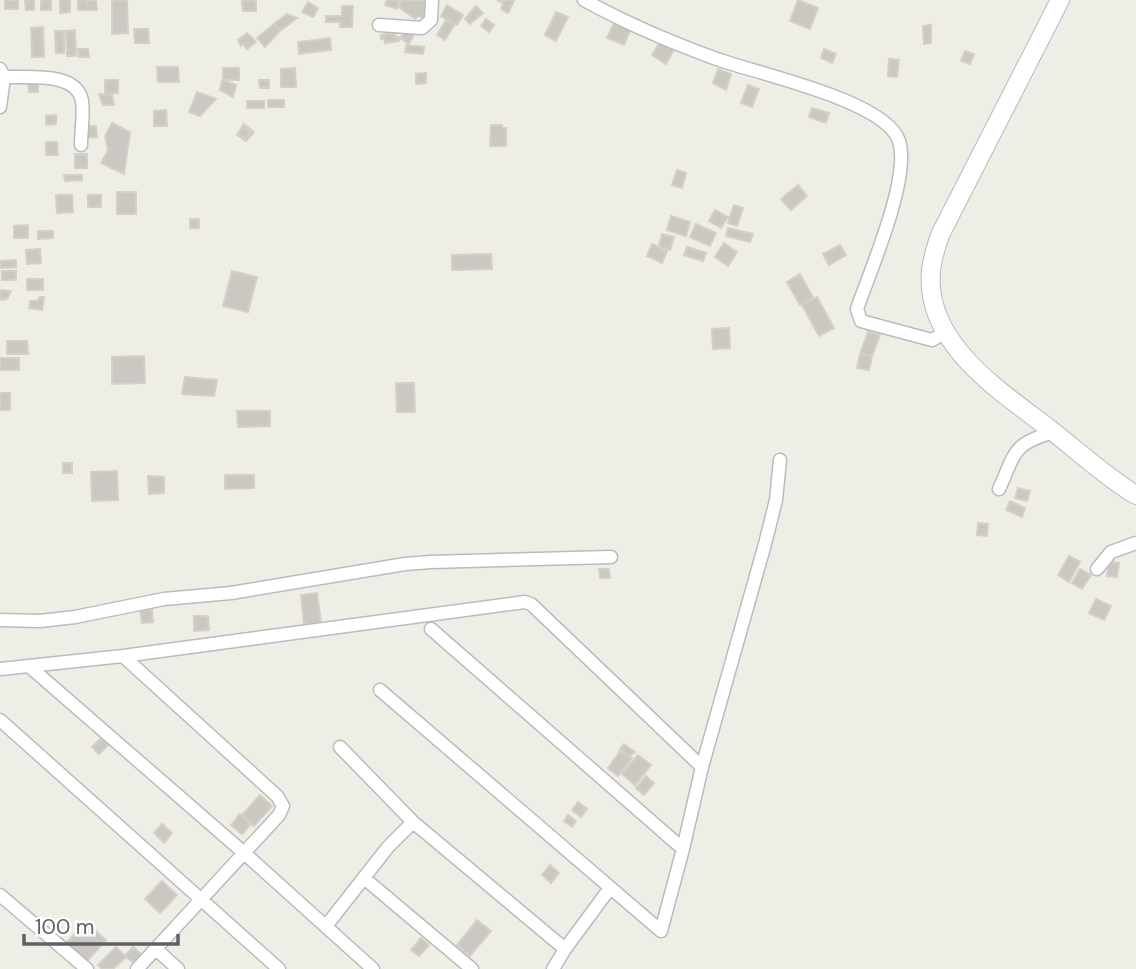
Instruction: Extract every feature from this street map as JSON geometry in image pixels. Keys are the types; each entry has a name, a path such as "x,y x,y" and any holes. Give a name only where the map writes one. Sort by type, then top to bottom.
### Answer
{"street":[{"path":"379,25 422,29 431,20 432,0"},
{"path":"584,0 714,58 842,98 874,114 891,128 899,139 902,160 896,193 857,309 861,321 874,326 932,340 946,332"},
{"path":"1060,0 940,235 930,273 937,313 957,349 971,364 1054,432 1136,495"},
{"path":"0,107 2,73 56,79 68,83 78,90 82,102 81,145"},
{"path":"999,489 1016,450 1022,443 1054,432"},
{"path":"380,690 661,931 702,767 765,544 776,500 780,460"},
{"path":"1097,569 1111,552 1136,543"},
{"path":"0,620 40,621 75,617 164,599 232,593 431,562 611,557"},
{"path":"0,669 123,656 524,602 531,604 702,767"},
{"path":"431,629 683,849"},
{"path":"123,656 277,796 283,806 279,815 137,969"},
{"path":"30,667 373,969"},
{"path":"0,720 279,969"},
{"path":"340,747 413,822 565,949"},
{"path":"326,926 388,847 413,822"},
{"path":"364,878 472,969"},
{"path":"554,969 565,949 610,888"},
{"path":"0,895 87,969"},
{"path":"157,950 178,969"}],"building":[{"path":"5,0 18,0 18,9 5,9"},
{"path":"25,0 34,0 34,10 26,10"},
{"path":"41,0 51,0 51,10 41,10"},
{"path":"60,0 70,0 70,12 60,13"},
{"path":"78,0 87,0 87,10 78,10"},
{"path":"87,0 96,0 97,10 87,10"},
{"path":"127,0 128,33 112,34 112,1"},
{"path":"387,0 399,0 397,9 385,5"},
{"path":"401,0 429,0 425,18 418,16 415,19 399,7"},
{"path":"497,0 514,1 508,13 501,9 503,3"},
{"path":"798,0 818,8 810,29 790,21"},
{"path":"242,1 256,1 256,11 243,11"},
{"path":"308,2 318,8 313,17 302,12"},
{"path":"447,5 463,15 457,25 441,16"},
{"path":"342,6 353,6 352,27 340,27 340,22 326,22 326,16 342,16"},
{"path":"476,6 483,13 470,24 465,19"},
{"path":"556,12 568,17 556,41 545,35"},
{"path":"287,14 297,18 280,31 274,24"},
{"path":"486,19 494,25 489,32 481,26"},
{"path":"446,20 454,25 445,40 437,35"},
{"path":"615,21 631,28 624,45 607,38"},
{"path":"274,24 280,31 265,47 257,38"},
{"path":"931,25 931,43 924,44 923,26"},
{"path":"43,27 44,57 32,57 31,28"},
{"path":"407,28 415,33 409,44 400,38"},
{"path":"134,29 148,29 149,43 135,43"},
{"path":"75,30 76,56 67,56 66,31"},
{"path":"55,31 64,31 64,53 56,53"},
{"path":"247,33 256,42 247,49 243,44 241,46 238,40"},
{"path":"396,34 395,37 400,37 399,41 385,43 381,35"},
{"path":"330,38 331,50 299,54 298,42"},
{"path":"662,38 676,46 666,64 652,55"},
{"path":"406,45 424,47 423,54 405,52"},
{"path":"78,49 88,49 89,57 79,57"},
{"path":"824,49 836,54 832,63 821,58"},
{"path":"965,51 974,54 970,64 961,61"},
{"path":"889,59 899,60 897,77 888,76"},
{"path":"157,67 178,67 179,82 158,82"},
{"path":"223,68 239,68 239,80 223,80"},
{"path":"295,68 296,87 281,87 281,69"},
{"path":"718,69 731,74 726,90 713,83"},
{"path":"426,73 426,83 416,84 416,74"},
{"path":"105,80 118,80 118,93 105,94"},
{"path":"222,80 236,85 233,97 220,90"},
{"path":"259,80 269,80 269,88 260,88"},
{"path":"28,83 38,83 38,92 29,92"},
{"path":"748,85 759,89 752,107 741,103"},
{"path":"197,92 216,99 200,116 189,112"},
{"path":"99,94 112,95 114,105 103,105"},
{"path":"268,100 284,100 284,107 268,107"},
{"path":"247,101 264,101 264,108 247,108"},
{"path":"812,108 829,113 826,123 809,117"},
{"path":"166,110 167,126 154,126 154,111"},
{"path":"56,115 56,124 46,125 46,116"},
{"path":"112,123 130,132 124,174 101,163 108,150 105,136"},
{"path":"244,124 254,132 246,141 237,135"},
{"path":"243,125 250,132 246,139 238,135"},
{"path":"491,125 502,125 502,128 506,128 506,146 490,146"},
{"path":"86,126 96,126 97,137 86,138"},
{"path":"46,142 57,142 58,155 46,155"},
{"path":"75,154 87,154 87,168 75,168"},
{"path":"677,170 686,173 682,188 672,185"},
{"path":"64,175 82,175 82,180 65,181"},
{"path":"798,185 807,196 791,210 781,199"},
{"path":"117,192 136,192 136,214 117,214"},
{"path":"56,195 72,195 73,212 57,213"},
{"path":"88,195 101,195 101,207 88,207"},
{"path":"734,205 743,208 737,226 728,223"},
{"path":"715,210 728,217 721,228 709,221"},
{"path":"671,216 690,222 686,236 667,230"},
{"path":"190,219 199,219 199,228 190,228"},
{"path":"696,224 716,233 710,246 690,237"},
{"path":"28,225 28,238 14,238 14,226"},
{"path":"728,228 753,234 750,242 726,236"},
{"path":"38,231 53,231 53,238 38,239"},
{"path":"662,234 674,237 670,250 659,246"},
{"path":"724,243 737,252 728,266 715,257"},
{"path":"652,244 667,251 662,263 647,256"},
{"path":"840,245 846,255 829,265 823,254"},
{"path":"687,247 706,253 703,261 684,255"},
{"path":"40,249 41,263 27,264 26,250"},
{"path":"491,254 492,269 452,270 452,255"},
{"path":"16,260 16,267 1,268 0,261"},
{"path":"2,271 16,271 16,280 2,280"},
{"path":"232,271 257,277 248,312 223,306"},
{"path":"800,274 813,297 800,305 787,282"},
{"path":"27,279 43,279 43,290 27,290"},
{"path":"0,290 11,291 7,299 0,300"},
{"path":"44,297 42,310 29,308 30,301 37,301"},
{"path":"817,297 834,328 819,336 802,305"},
{"path":"729,328 730,348 713,349 712,329"},
{"path":"868,332 880,335 872,356 860,354"},
{"path":"7,341 27,341 28,354 7,354"},
{"path":"860,354 872,356 869,370 857,368"},
{"path":"144,356 145,383 112,384 112,357"},
{"path":"0,358 19,358 19,370 0,370"},
{"path":"185,377 217,380 214,396 182,394"},
{"path":"396,383 414,383 415,412 397,412"},
{"path":"0,393 10,393 10,410 0,410"},
{"path":"237,411 270,411 270,426 238,427"},
{"path":"63,463 72,463 72,473 63,473"},
{"path":"117,471 118,500 92,501 91,472"},
{"path":"225,475 254,475 254,488 225,489"},
{"path":"148,476 164,477 164,493 149,494"},
{"path":"1018,488 1030,491 1027,501 1015,498"},
{"path":"1010,501 1025,508 1022,517 1006,510"},
{"path":"978,523 988,524 987,536 977,535"},
{"path":"1069,556 1080,562 1069,582 1058,575"},
{"path":"1109,562 1119,563 1117,577 1107,576"},
{"path":"599,569 609,569 610,578 600,578"},
{"path":"1080,569 1091,575 1082,589 1072,583"},
{"path":"317,593 321,623 304,625 301,595"},
{"path":"1096,599 1111,606 1104,620 1089,613"},
{"path":"140,610 152,610 153,622 142,623"},
{"path":"194,616 208,616 209,630 194,631"},
{"path":"101,738 108,745 99,754 92,747"},
{"path":"624,744 635,752 628,757 619,751"},
{"path":"621,750 632,758 618,776 608,768"},
{"path":"638,755 651,765 635,785 622,774"},
{"path":"646,776 654,783 644,795 636,788"},
{"path":"260,795 272,806 254,826 242,815"},
{"path":"578,802 587,809 581,817 572,810"},
{"path":"240,814 251,824 242,834 231,825"},
{"path":"568,815 576,821 572,827 564,821"},
{"path":"162,824 172,833 164,843 154,833"},
{"path":"550,865 559,873 551,883 542,875"},
{"path":"162,881 177,895 160,913 145,899"},
{"path":"477,920 491,931 470,956 457,945"},
{"path":"86,922 106,940 87,961 66,943"},
{"path":"421,938 429,945 419,956 411,950"},
{"path":"116,947 126,957 113,969 102,969 98,965"},
{"path":"133,947 142,955 134,963 125,956"}]}
